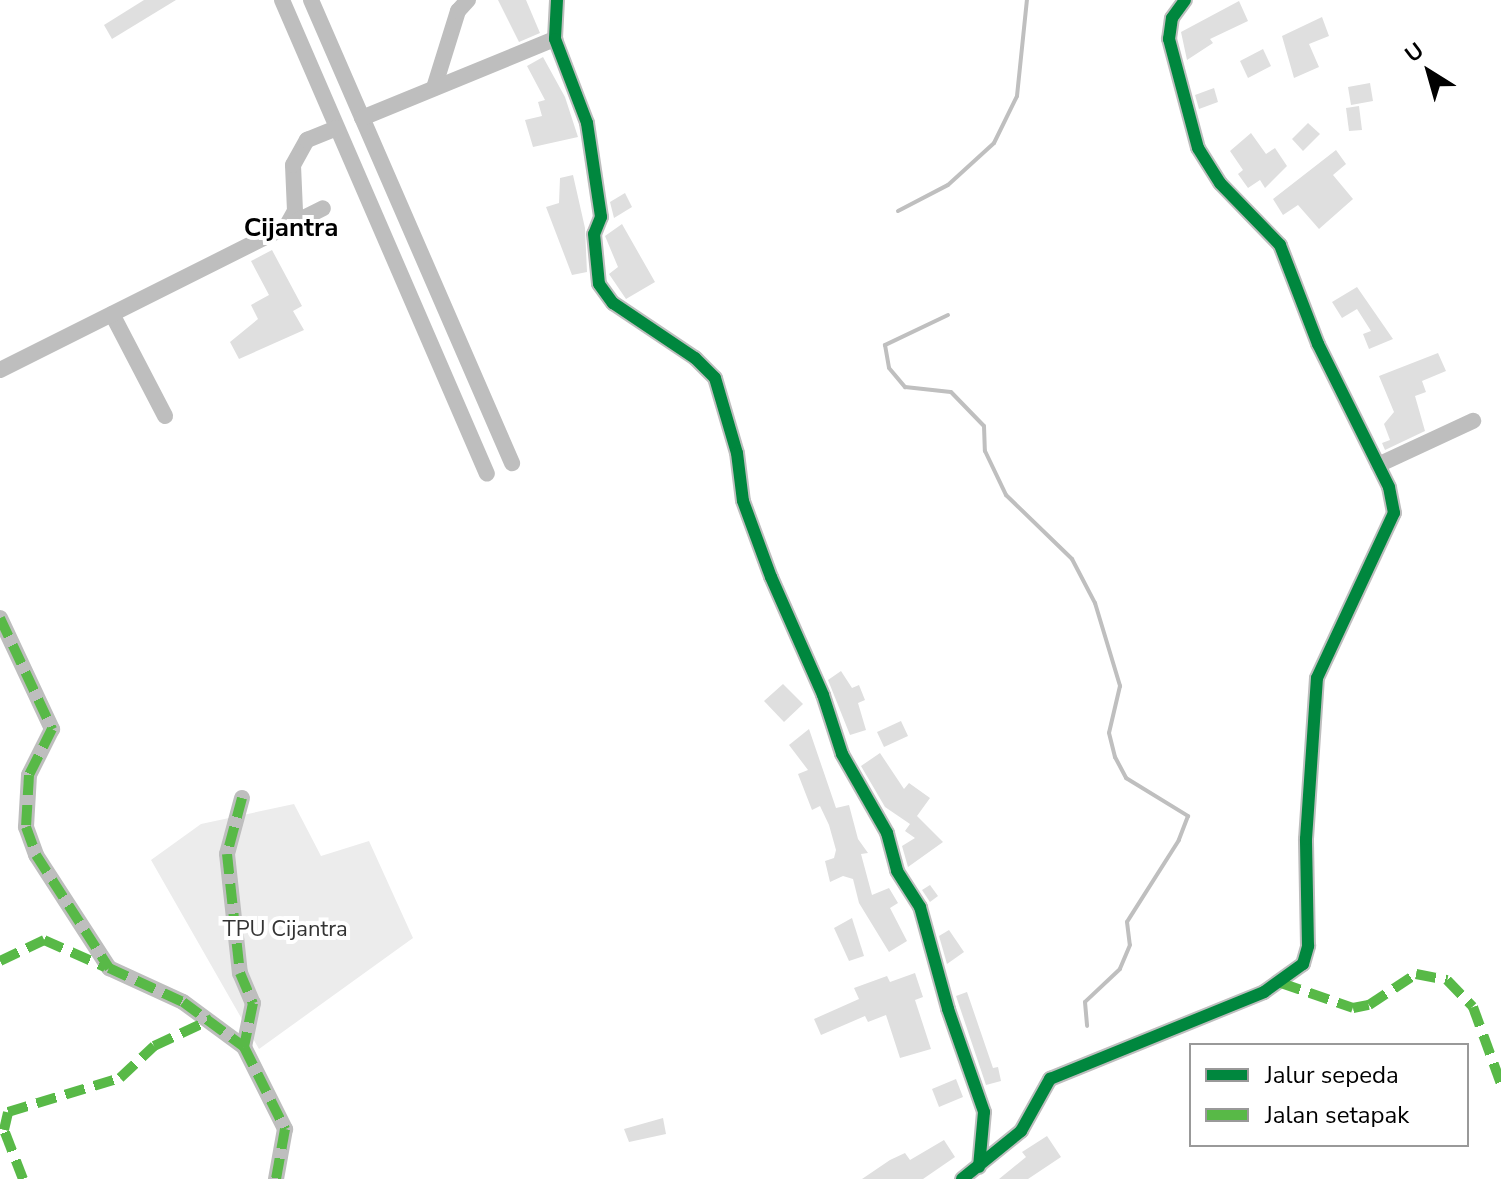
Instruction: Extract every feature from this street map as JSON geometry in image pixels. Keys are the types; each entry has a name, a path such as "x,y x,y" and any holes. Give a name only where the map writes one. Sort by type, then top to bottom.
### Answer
{"street":[{"path":"282,0 487,474"},
{"path":"311,0 512,463"},
{"path":"434,88 458,11 468,0"},
{"path":"557,0 555,39 587,123 601,217 594,234 599,284 613,303 695,358 715,378 737,453 743,501 771,577 823,695 842,754 884,826 897,871 920,907 948,1009 984,1112 979,1167"},
{"path":"962,1179 1021,1131 1050,1079 1264,992 1294,975 1305,960 1306,839 1317,678 1335,630 1391,526 1393,500 1318,344 1280,245 1220,183 1198,148 1169,39 1172,18 1185,0"},
{"path":"295,29 319,19"},
{"path":"362,118 555,39"},
{"path":"286,227 295,211 293,165 307,140 337,128"},
{"path":"0,370 323,208"},
{"path":"406,287 431,276"},
{"path":"112,314 165,416"},
{"path":"1378,465 1473,421"},
{"path":"0,618 52,729 29,775 26,827 51,883 109,968 183,1002 244,1047 285,1129 276,1179"},
{"path":"242,798 227,854 240,973 253,1003 244,1047"}],"green space":[{"name":"TPU Cijantra","path":"294,804 321,856 369,841 413,938 259,1049 151,860 201,824"}],"building":[{"path":"144,0 176,0 112,39 104,25"},
{"path":"498,0 526,0 540,33 519,42"},
{"path":"1239,1 1248,21 1210,39 1213,43 1187,60 1181,32"},
{"path":"1322,17 1329,36 1309,44 1319,67 1294,78 1282,36"},
{"path":"1263,49 1271,66 1248,78 1240,61"},
{"path":"543,57 565,97 578,137 533,147 525,120 542,116 538,102 545,100 527,66"},
{"path":"1370,83 1373,101 1351,105 1348,87"},
{"path":"1214,88 1218,102 1199,109 1195,95"},
{"path":"1359,106 1362,130 1349,131 1346,108"},
{"path":"1308,123 1320,134 1303,151 1292,139"},
{"path":"1251,133 1266,154 1275,148 1287,166 1265,188 1260,180 1248,188 1238,174 1243,170 1230,151"},
{"path":"1336,150 1346,164 1333,175 1353,199 1319,229 1298,205 1283,215 1273,199"},
{"path":"573,175 585,228 587,272 572,275 546,207 559,203 560,178"},
{"path":"625,193 632,207 614,218 610,202"},
{"path":"622,224 655,282 626,299 609,274 618,267 605,236"},
{"path":"272,250 302,306 293,311 304,330 239,359 230,342 258,319 251,305 269,295 251,261"},
{"path":"1357,287 1393,339 1369,349 1363,334 1371,331 1357,309 1342,318 1332,302"},
{"path":"1438,353 1446,371 1422,381 1426,392 1415,396 1425,431 1385,450 1382,443 1390,440 1384,424 1394,412 1379,376"},
{"path":"841,671 852,688 859,685 865,700 858,703 866,730 850,735 828,680"},
{"path":"783,684 803,704 784,722 764,701"},
{"path":"901,721 908,736 884,747 877,732"},
{"path":"809,729 836,808 849,805 858,839 868,853 861,854 872,895 889,888 898,903 890,908 907,941 889,952 859,903 853,879 843,876 830,882 825,861 834,858 836,850 829,825 820,806 812,810 798,774 808,770 789,745"},
{"path":"880,753 904,789 909,783 930,798 917,816 943,842 908,867 902,846 915,838 905,831 910,824 885,807 861,766"},
{"path":"930,885 938,896 930,902 922,890"},
{"path":"852,918 864,956 849,961 834,928"},
{"path":"949,930 964,952 947,964 939,936"},
{"path":"915,973 923,997 915,1000 931,1049 900,1058 886,1015 868,1022 865,1016 821,1035 814,1019 859,999 854,988 887,976 890,982"},
{"path":"967,992 993,1068 998,1067 1001,1081 986,1085 956,996"},
{"path":"956,1079 963,1097 939,1107 932,1089"},
{"path":"663,1118 666,1134 629,1142 624,1129"},
{"path":"1047,1136 1061,1157 1028,1179 999,1179 1026,1157 1022,1152"},
{"path":"944,1140 955,1157 923,1179 862,1179 890,1160 905,1153 910,1160"}],"waterway":[{"path":"898,211 948,185 994,143 1017,96 1027,0"},
{"path":"948,315 885,345 889,368 905,387 951,392 984,426 985,451 1006,495 1072,559 1095,603 1120,686 1109,733 1115,757 1126,778 1188,816 1179,840 1127,922 1130,945 1120,969 1085,1002 1087,1026"}],"marked path":[{"path":"0,618 52,729 29,775 26,827 36,855 109,968 183,1002 244,1047 285,1129 276,1179"},
{"path":"242,798 227,854 240,973 253,1003 244,1047"},
{"path":"0,961 44,940 105,967"},
{"path":"1281,983 1353,1008 1369,1005 1416,974 1447,980 1473,1007 1501,1084"},
{"path":"23,1179 4,1130 8,1112 120,1078 154,1046 212,1019"}],"cycle path":[{"path":"557,0 555,39 587,123 601,217 594,234 599,284 613,303 695,358 715,378 737,453 743,501 771,577 823,695 842,754 887,833 897,871 920,907 948,1009 984,1112 979,1167"},
{"path":"962,1179 1021,1131 1050,1079 1264,992 1303,964 1308,946 1306,839 1317,678 1394,513 1389,487 1318,344 1280,245 1220,183 1198,148 1169,39 1172,18 1185,0"}],"district":[{"name":"Cijantra","path":"291,228"}]}
